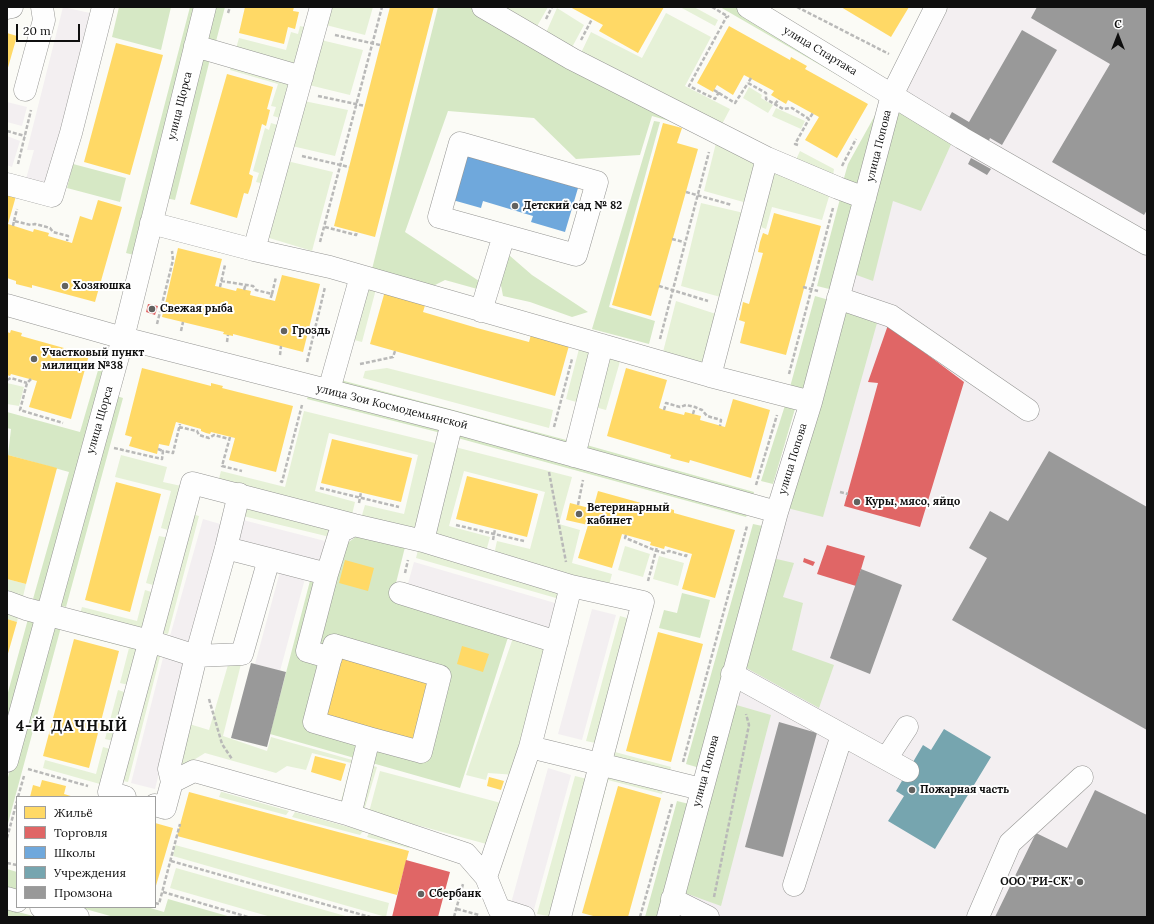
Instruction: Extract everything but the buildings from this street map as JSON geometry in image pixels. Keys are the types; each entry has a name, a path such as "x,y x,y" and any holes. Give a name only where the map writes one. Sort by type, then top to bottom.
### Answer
{"street":[{"path":"7,8 12,7"},
{"path":"29,98 44,20 42,7"},
{"name":"улица Щорса","path":"17,764 46,613 123,338 205,7"},
{"path":"254,250 322,7"},
{"path":"483,7 572,59 767,158 865,198"},
{"name":"улица Попова","path":"670,908 777,512 811,402 892,95 936,7"},
{"path":"10,185 52,196 71,133 100,8"},
{"name":"улица Спартака","path":"741,13 892,95 962,138 1147,244"},
{"path":"195,46 300,84"},
{"path":"460,143 597,182 576,255 504,235 439,216 460,143"},
{"path":"710,376 752,210 767,158"},
{"path":"151,223 361,276 602,346 811,402"},
{"path":"481,311 504,235"},
{"path":"331,382 361,276"},
{"path":"838,298 891,316 1028,410"},
{"name":"улица Зои Космодемьянской","path":"7,304 123,338 331,382 452,422 576,447 777,512"},
{"path":"576,447 602,346"},
{"path":"418,540 452,422"},
{"path":"117,795 149,641 192,483 418,540 571,586 642,602 560,917"},
{"path":"156,805 165,808 172,782 169,769 196,656 226,548 239,494"},
{"path":"331,658 307,651 327,574 340,532 354,525"},
{"path":"226,548 327,574"},
{"path":"7,602 149,641 196,656 242,654 270,559"},
{"path":"486,877 530,747 571,586"},
{"path":"400,593 557,642"},
{"path":"334,645 440,676 421,752 369,738 314,722 334,645"},
{"path":"732,674 908,771"},
{"path":"886,759 907,727"},
{"path":"794,885 842,735"},
{"path":"350,815 369,738"},
{"path":"530,747 701,789"},
{"path":"172,782 194,771 350,815 466,854 486,877 499,909 524,917"},
{"path":"978,917 1010,843 1082,777"},
{"path":"45,908 78,917"},
{"path":"670,908 711,909"}],"path":[{"path":"228,14 230,7"},
{"path":"331,382 306,367 322,266 325,226 382,7"},
{"path":"712,7 727,16 741,13"},
{"path":"719,92 716,99 689,86 727,16"},
{"path":"315,30 380,45"},
{"path":"714,90 735,103 751,78"},
{"path":"748,83 766,93 766,99 783,109 792,108 809,119"},
{"path":"300,84 357,105 364,106"},
{"path":"10,185 25,136 29,98"},
{"path":"776,104 779,99"},
{"path":"802,147 795,144 812,113"},
{"path":"7,131 25,136"},
{"path":"654,360 684,242 715,131"},
{"path":"835,165 841,168 858,137"},
{"path":"282,152 349,167"},
{"path":"749,484 756,486 783,395 838,188"},
{"path":"686,192 752,210"},
{"path":"13,226 14,221 30,226 35,224 43,226 50,228 53,232 68,236 67,241"},
{"path":"41,231 43,226"},
{"path":"325,226 356,235 357,232"},
{"path":"157,327 173,260 171,237 173,228"},
{"path":"672,239 684,242"},
{"path":"222,281 234,284 239,282 253,286 256,290 272,294 270,300"},
{"path":"244,290 246,284"},
{"path":"659,286 728,308"},
{"path":"175,332 181,333 183,322"},
{"path":"576,447 553,432 578,338"},
{"path":"279,359 281,346"},
{"path":"360,364 393,357 395,351"},
{"path":"7,380 11,378 27,383"},
{"path":"30,379 27,383 20,410 63,423"},
{"path":"274,480 282,482 303,401"},
{"path":"664,410 666,404 680,407 686,405 695,407 702,410 707,416 721,420 720,426"},
{"path":"693,414 695,407"},
{"path":"158,449 173,453 180,425 197,431 199,435 205,435 210,438 214,435 230,438 222,466 244,472"},
{"path":"114,448 162,459 163,451"},
{"path":"548,468 571,586"},
{"path":"578,505 584,477"},
{"path":"320,488 399,507"},
{"path":"840,492 848,494"},
{"path":"456,524 524,541"},
{"path":"626,535 625,538 664,553 669,551 686,556 687,553"},
{"path":"400,593 418,540"},
{"path":"642,602 657,547"},
{"path":"207,693 222,744 251,787"},
{"path":"711,909 749,725 745,710"},
{"path":"17,764 117,795"},
{"path":"7,838 16,805"},
{"path":"156,903 159,904 171,861 370,917"},
{"path":"163,892 248,917"},
{"path":"456,909 485,917"}],"shaded area":[{"path":"63,7 90,13 47,184 26,179 34,150 27,150"},
{"path":"949,7 1147,7 1147,917 676,917 896,106"},
{"path":"7,102 27,107 22,126 7,122"},
{"path":"7,136 20,141 12,167 7,165"},
{"path":"203,519 227,526 194,643 170,636"},
{"path":"239,519 329,542 323,565 233,541"},
{"path":"414,562 562,605 554,631 407,587"},
{"path":"281,568 306,575 280,671 255,664"},
{"path":"592,609 616,615 582,740 558,734"},
{"path":"164,654 188,660 155,789 131,783"},
{"path":"548,768 571,775 533,913 510,907"}],"green space":[{"path":"119,7 171,7 161,50 112,37"},
{"path":"190,7 202,7 138,256 126,253"},
{"path":"210,7 225,7 215,45 202,41"},
{"path":"331,7 373,7 365,35 326,25"},
{"path":"438,7 481,7 680,124 652,116 640,155 576,159 534,118 448,111 405,232 482,283 481,290 445,280 431,287 371,273"},
{"path":"507,7 548,7 535,30 505,12"},
{"path":"680,7 694,7 718,20 715,26"},
{"path":"720,7 741,7 872,95"},
{"path":"557,8 584,25 570,51 545,35"},
{"path":"666,13 711,37 685,86 730,109 720,128 580,55 591,32 642,58"},
{"path":"300,26 312,29 301,69 235,52 239,38 286,50 291,32 298,34"},
{"path":"321,40 363,50 350,95 309,85"},
{"path":"198,51 211,55 175,200 161,197"},
{"path":"232,61 298,81 287,120 273,116 276,107 271,106 278,84 230,70"},
{"path":"749,87 762,95 761,98 773,105 768,113 743,98"},
{"path":"304,101 348,110 335,156 292,146"},
{"path":"896,106 953,140 921,211 893,201 873,281 851,273"},
{"path":"776,108 805,121 801,129 772,116"},
{"path":"879,108 862,193 842,185 848,164"},
{"path":"654,121 660,122 609,307 655,321 649,344 592,329"},
{"path":"271,123 284,127 269,185 256,182 259,173 253,171 265,128 269,130"},
{"path":"717,139 760,159 747,203 704,191"},
{"path":"800,151 834,169 832,182 794,164"},
{"path":"287,161 333,172 312,251 266,237"},
{"path":"73,164 126,178 120,202 67,188"},
{"path":"769,164 831,190 822,220 772,207 766,229 761,227 758,238 749,235"},
{"path":"841,195 858,201 833,290 817,286"},
{"path":"701,203 744,213 724,298 681,286"},
{"path":"502,249 532,275 588,312 572,317 530,302 503,296 500,280"},
{"path":"361,285 376,289 362,342 346,338"},
{"path":"815,296 829,300 804,391 790,387"},
{"path":"676,301 719,315 706,365 663,352"},
{"path":"842,311 877,323 823,517 787,508"},
{"path":"580,345 597,349 583,404 566,399"},
{"path":"605,353 621,358 606,410 591,406"},
{"path":"101,360 110,363 44,602 33,599 69,472 8,455 11,429 7,428 7,412 80,432"},
{"path":"387,368 553,410 549,428 363,378 365,371"},
{"path":"337,379 570,441 568,450 335,388"},
{"path":"7,383 24,387 19,406 7,404"},
{"path":"310,389 447,425 445,434 307,399"},
{"path":"110,394 123,398 66,607 54,604"},
{"path":"787,399 797,402 773,484 761,481"},
{"path":"304,411 443,445 420,537 360,522 365,505 404,514 418,455 329,433 315,491 355,502 351,519 217,486 221,471 285,487"},
{"path":"456,428 749,509 746,517 454,437"},
{"path":"583,444 754,492 752,500 581,452"},
{"path":"451,446 572,477 559,524 580,530 572,563 612,574 608,589 493,559 497,541 530,549 545,492 464,471 449,526 490,537 485,555 427,540"},
{"path":"121,455 167,467 163,482 186,487 175,532 161,528 171,491 115,477"},
{"path":"242,501 333,524 330,537 239,515"},
{"path":"189,513 199,516 168,634 157,632"},
{"path":"753,524 767,527 700,768 686,764"},
{"path":"159,536 174,539 160,587 146,583"},
{"path":"357,536 405,547 393,595 510,631 460,788 270,734 311,577 346,544"},
{"path":"419,546 566,588 563,600 416,558"},
{"path":"625,546 650,554 643,577 618,570"},
{"path":"659,556 684,563 678,586 653,579"},
{"path":"768,557 794,563 783,597 803,603 792,650 834,665 819,708 739,664"},
{"path":"7,579 26,584 17,622 7,619"},
{"path":"145,590 158,594 147,635 79,617 82,607 137,621"},
{"path":"682,593 710,600 700,638 659,628 664,610 677,613"},
{"path":"620,616 634,620 600,744 586,741"},
{"path":"28,619 39,622 7,740 7,696"},
{"path":"49,624 61,627 7,827 7,781"},
{"path":"77,625 145,643 133,686 120,683 129,648 75,634"},
{"path":"515,632 551,647 516,775 488,773 486,780 466,775"},
{"path":"151,651 161,653 128,782 118,780"},
{"path":"230,658 242,660 223,736 267,751 271,737 377,767 364,811 340,805 351,763 312,753 306,770 287,766 276,773 205,753 176,771 186,723 209,730"},
{"path":"118,690 131,694 118,742 105,739"},
{"path":"733,704 771,715 721,906 685,893"},
{"path":"615,717 624,719 615,752 671,767 668,777 604,761"},
{"path":"103,747 117,751 107,786 43,768 45,760 96,774"},
{"path":"602,767 665,784 662,794 608,780 598,819 589,816"},
{"path":"380,771 501,803 490,845 369,812"},
{"path":"575,776 591,780 554,917 537,914"},
{"path":"221,792 289,811 286,815 219,797"},
{"path":"677,801 693,805 662,917 645,917"},
{"path":"295,812 363,831 360,835 292,817"},
{"path":"369,833 412,845 409,848 367,837"},
{"path":"175,845 389,903 386,917 173,856"},
{"path":"176,868 349,917 271,917 170,888"},
{"path":"7,869 16,872 16,890 7,887"},
{"path":"168,899 231,917 114,917 82,908 150,908 164,912"},
{"path":"7,909 37,917 7,917"}],"place":[{"name":"Детский сад № 82","path":"515,206"},
{"name":"Хозяюшка","path":"65,286"},
{"name":"Свежая рыба","path":"152,309"},
{"name":"Гроздь","path":"284,331"},
{"name":"Участковый пункт милиции №38","path":"34,359"},
{"name":"Куры, мясо, яйцо","path":"857,502"},
{"name":"Ветеринарный кабинет","path":"579,514"},
{"name":"Пожарная часть","path":"912,790"},
{"name":"ООО \"РИ-СК\"","path":"1080,882"},
{"name":"Сбербанк","path":"421,894"}],"district":[{"name":"4-Й ДАЧНЫЙ","path":"72,727"}]}
